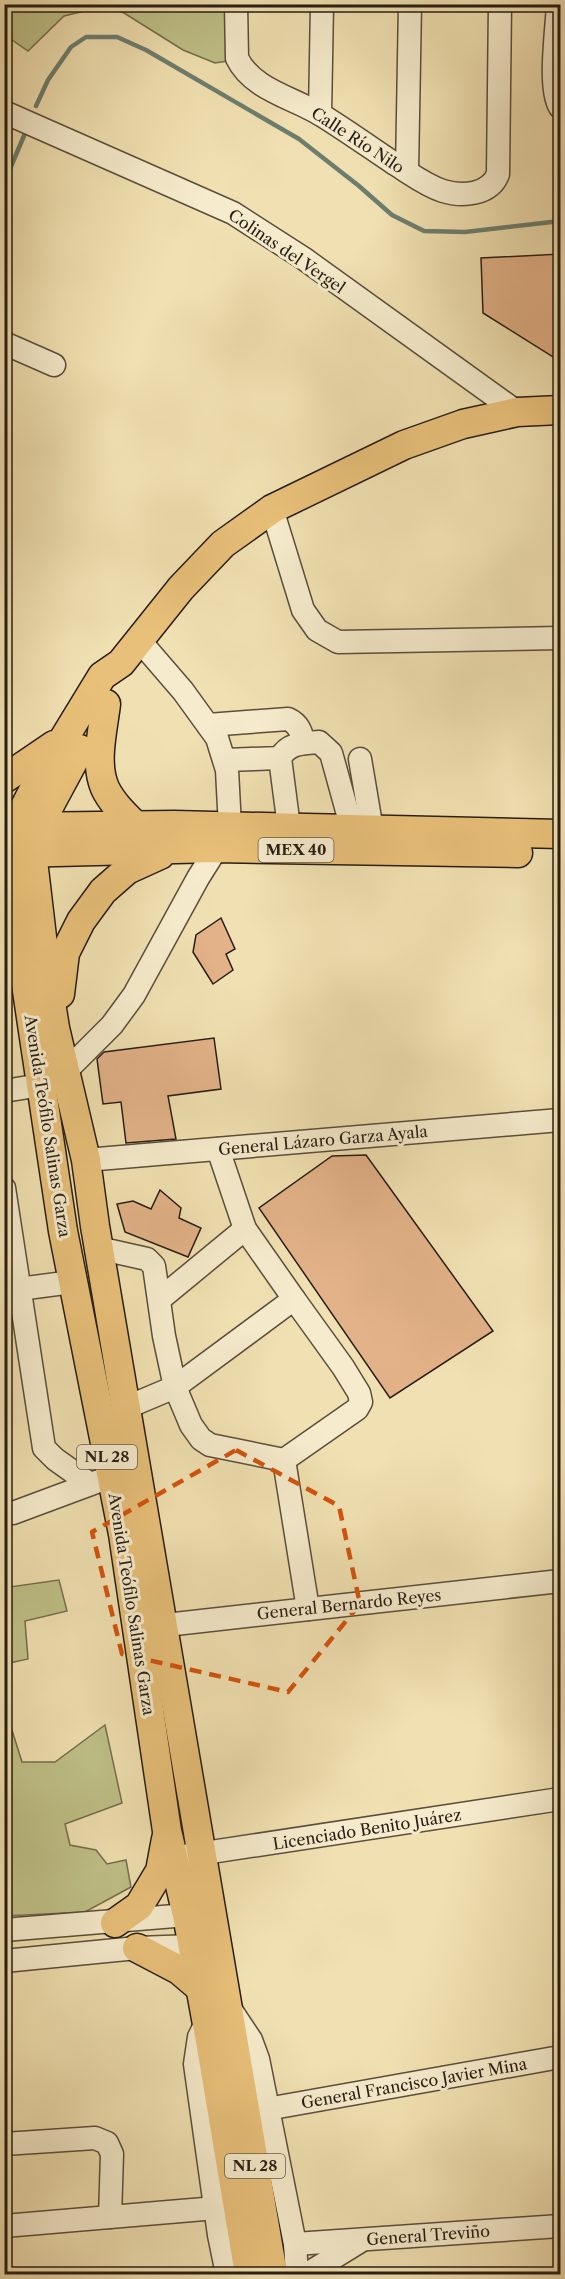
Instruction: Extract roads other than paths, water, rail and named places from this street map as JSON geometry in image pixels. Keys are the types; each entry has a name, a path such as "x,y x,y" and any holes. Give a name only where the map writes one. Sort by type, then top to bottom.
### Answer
{"main road":[{"path":"17,840 38,781 102,676 121,663 180,588 223,544 272,509 404,445 463,424 517,412 561,410"},
{"path":"17,840 62,780 117,686 121,663"},
{"path":"106,704 100,750 100,768 104,787 116,805 137,827"},
{"path":"4,779 63,738"},
{"name":"MEX 40","path":"17,840 174,825 223,838 561,854"},
{"name":"MEX 40","path":"17,840 171,850 223,838 289,827 561,834"},
{"name":"Avenida Teófilo Salinas Garza","path":"17,840 13,933 53,1078 86,1160 96,1237 125,1408 150,1627 170,1845 187,1916 199,1987 218,2014"},
{"name":"Avenida Teófilo Salinas Garza","path":"17,840 46,971 55,1028 53,1078 63,1231 100,1480 123,1534 150,1627 201,1854 249,2274"},
{"path":"55,1028 65,953 81,921 103,891 128,870 171,850"},
{"path":"63,1231 96,1237"},
{"path":"115,1923 139,1906 160,1871 170,1845"},
{"path":"137,1948 179,1970 199,1987"},
{"name":"Avenida Teófilo Salinas Garza","path":"225,2058 273,2274"}],"street":[{"name":"Calle Río Nilo","path":"236,4 235,50 240,66 254,80 320,114 426,184 455,194 483,190 491,186 495,180 498,166 500,4"},
{"path":"320,114 322,4"},
{"path":"407,171 410,4"},
{"path":"558,4 554,85 557,101 561,107"},
{"name":"Colinas del Vergel","path":"4,112 232,213 303,258 517,412"},
{"path":"4,343 54,366"},
{"path":"272,509 303,610 317,630 338,642 561,638"},
{"path":"4,1091 53,1078 112,1025 134,995 223,838 225,760 217,738 173,678 139,640"},
{"path":"208,725 288,719 300,729 304,743"},
{"path":"289,827 280,758 289,747 319,742 331,753 362,830"},
{"path":"225,760 280,758"},
{"path":"360,759 362,830"},
{"name":"General Lázaro Garza Ayala","path":"86,1160 561,1120"},
{"path":"96,1237 151,1262 156,1272 164,1336 176,1387 191,1425 206,1443 284,1460 357,1408 361,1402 359,1393 343,1367 245,1229 218,1149"},
{"path":"4,1188 13,1290 44,1448 55,1459 100,1480"},
{"path":"160,1299 245,1229"},
{"path":"13,1290 72,1282"},
{"path":"125,1408 176,1387 294,1299"},
{"path":"284,1460 308,1609"},
{"path":"4,1513 13,1513 100,1480"},
{"name":"General Bernardo Reyes","path":"150,1627 561,1581"},
{"name":"Licenciado Benito Juárez","path":"170,1845 201,1854 561,1799"},
{"path":"4,1930 187,1916"},
{"path":"4,1961 137,1948 193,1946"},
{"path":"227,2274 195,2064 199,2037 218,2014 251,2040 261,2074 295,2244 297,2274"},
{"name":"General Francisco Javier Mina","path":"267,2109 561,2057"},
{"path":"4,2144 95,2138 107,2143 112,2154 110,2217"},
{"path":"4,2226 216,2208"},
{"name":"General Treviño","path":"295,2244 561,2226"},
{"path":"307,2274 362,2240"}],"waterway":[{"path":"36,106 48,80 71,47 86,37 117,37 146,50 299,139 392,215 424,231 465,232 560,221"},
{"path":"4,183 26,131"}]}
